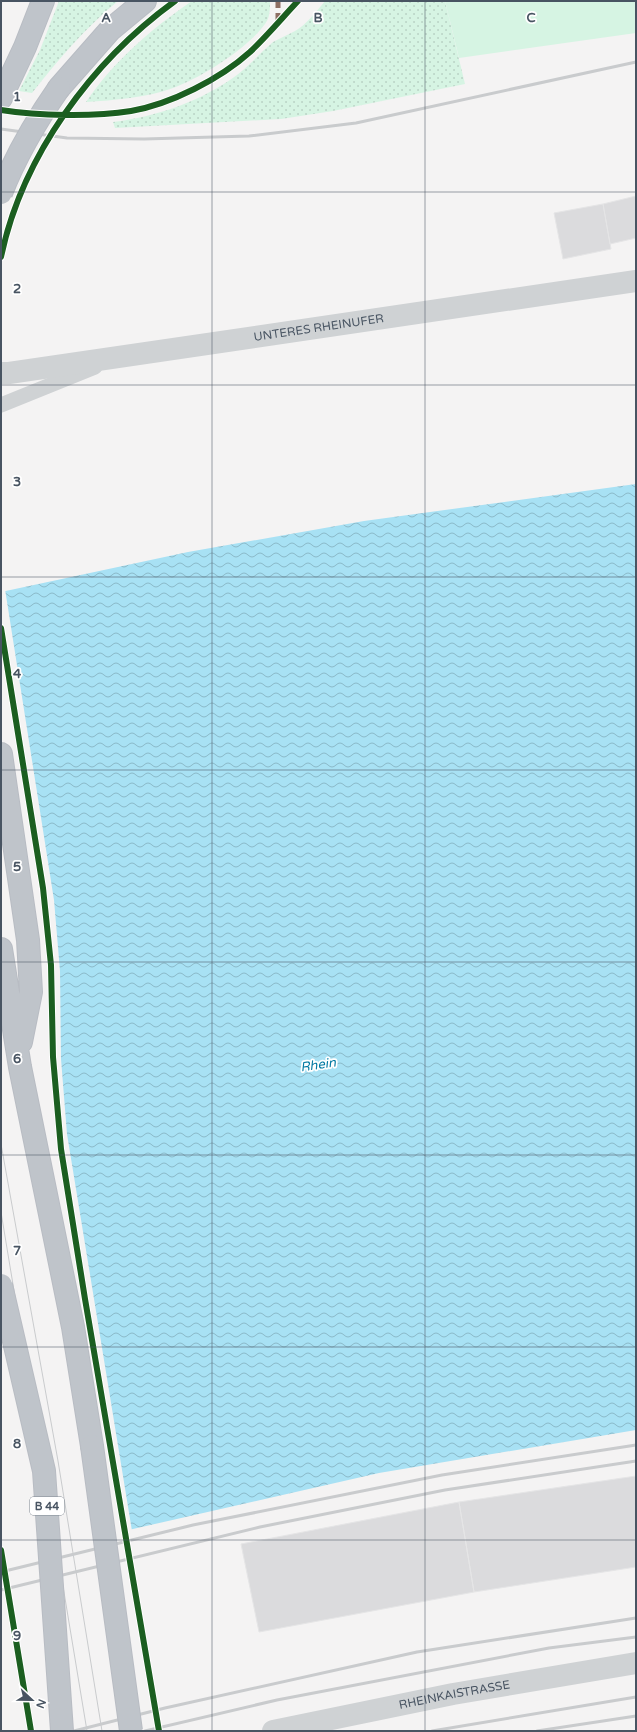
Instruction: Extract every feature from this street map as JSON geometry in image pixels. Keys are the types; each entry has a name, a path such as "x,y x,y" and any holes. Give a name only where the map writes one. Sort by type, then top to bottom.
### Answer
{"highway":[{"path":"3,94 25,47 43,1"},
{"path":"1,193 12,165 34,124 59,88 80,62 110,30 146,1"},
{"path":"1,754 28,940 31,992 19,1062"},
{"path":"1,949 19,1062 73,1327 92,1446 131,1731"},
{"name":"B 44","path":"1,1285 44,1471 62,1731"}],"street":[{"name":"UNTERES RHEINUFER","path":"1,373 112,359 636,281"},
{"name":"RHEINKAISTRASSE","path":"273,1731 453,1694 636,1663"}],"lane":[{"path":"1,405 112,359"}],"green space":[{"path":"59,1 118,1 94,22 72,45 32,93 19,91 40,50"},
{"path":"192,1 270,1 268,19 257,34 235,53 210,70 184,83 173,88 141,96 86,102 121,59 148,34"},
{"path":"325,1 445,1 465,84 333,111 281,119 115,128 113,122 129,120 162,112 209,93 237,75 273,42 295,31 303,25"},
{"path":"445,1 636,1 636,33 459,58"}],"water":[{"name":"Rhein","path":"636,484 636,1430 379,1473 1,1559 1,592 188,552 364,521"}],"pier":[{"path":"5,589 54,900 60,971 61,1059 67,1134 132,1531 1,1561 1,590"}],"building":[{"path":"636,196 636,238 610,244 603,204"},
{"path":"603,204 611,249 563,259 554,213"},
{"path":"636,1476 636,1567 474,1592 459,1502"},
{"path":"459,1502 474,1592 259,1632 241,1544"}],"tram line":[{"path":"1,1144 58,1461 102,1731"},
{"path":"1,1212 87,1731"}],"railway":[{"path":"1,129 67,138 144,139 249,136 356,123 636,62"},
{"path":"1,1572 193,1525 442,1475 636,1445"},
{"path":"1,1590 260,1527 445,1490 636,1461"},
{"path":"74,1731 165,1708 417,1652 636,1618"},
{"path":"145,1731 277,1700 549,1648 636,1637"},
{"path":"432,1731 636,1697"},
{"path":"537,1731 636,1716"}],"marked path":[{"path":"278,1 278,23"}],"cycle path":[{"path":"1,257 11,219 25,183 43,147 65,114 89,82 116,52 145,25 175,1"},
{"path":"1,110 49,115 83,115 131,111 162,103 210,81 238,62 256,46 298,1"},
{"path":"1,628 43,888 51,965 53,1057 61,1149 85,1299 159,1731"},
{"path":"1,1550 31,1731"}]}
